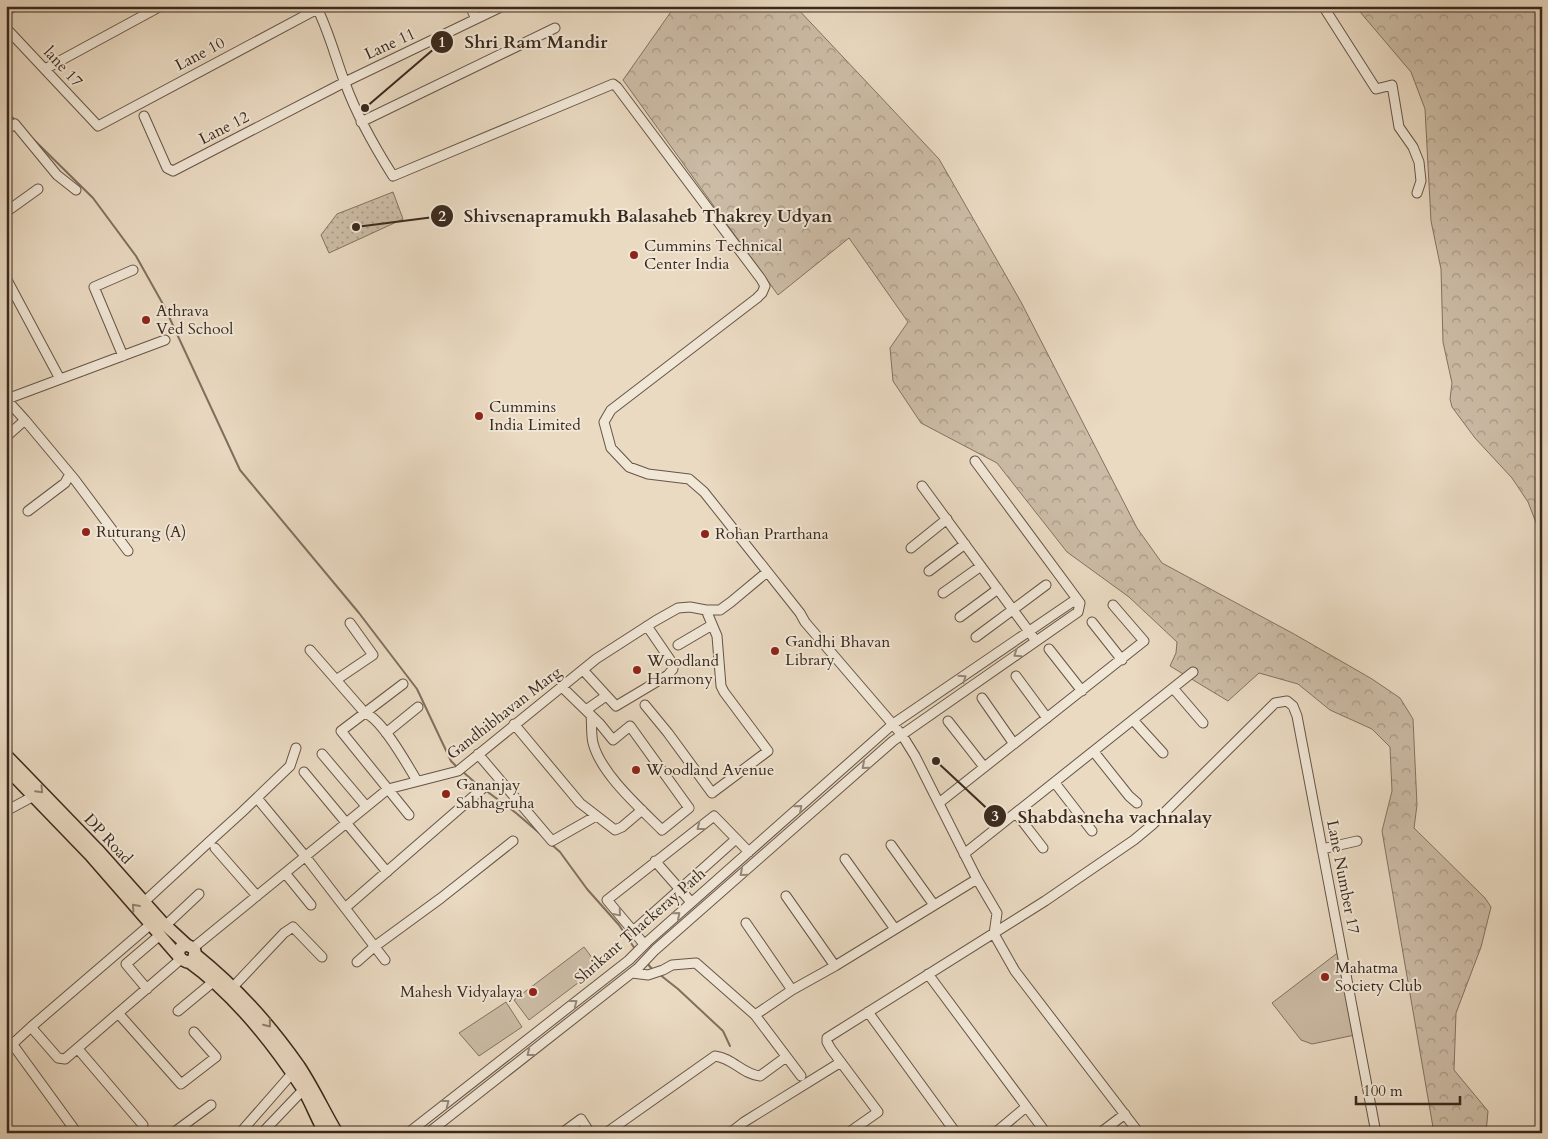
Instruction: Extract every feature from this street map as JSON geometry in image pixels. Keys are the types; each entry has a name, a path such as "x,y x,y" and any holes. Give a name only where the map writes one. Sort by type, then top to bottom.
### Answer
{"main road":[{"name":"DP Road","path":"6,755 97,849 144,902 163,930 249,1016 295,1070 320,1130"},
{"name":"DP Road","path":"6,768 10,780 32,796 90,855 151,924 163,930"},
{"name":"DP Road","path":"187,954 233,987 262,1017 337,1133"}],"street":[{"path":"6,11 14,6"},
{"path":"45,69 161,6"},
{"path":"470,6 476,19"},
{"path":"1323,6 1376,89 1392,85 1399,127 1419,162 1421,181 1418,193"},
{"path":"318,7 361,122 392,176 613,84 756,271 765,286 757,298 611,410 604,422 611,448 629,468 648,474 689,479 704,492 805,622 894,724 915,756 977,879 997,913 994,934 1015,971 1139,1133"},
{"name":"Lane 10","path":"98,126 318,7"},
{"name":"Lane 11","path":"345,82 499,7"},
{"name":"lane 17","path":"6,28 98,126"},
{"path":"361,122 555,28"},
{"name":"Lane 12","path":"144,116 167,168 173,171 345,82"},
{"path":"6,130 15,124 58,175 76,190"},
{"path":"6,212 38,189"},
{"path":"123,356 94,287 133,270"},
{"path":"6,278 60,379"},
{"path":"128,551 70,474 6,399 165,340"},
{"path":"6,437 25,420"},
{"path":"974,461 1080,603"},
{"path":"28,511 65,484 70,474"},
{"path":"922,486 1036,641"},
{"path":"911,548 947,519"},
{"path":"929,571 964,544"},
{"path":"943,593 981,566"},
{"name":"Gandhibhavan Marg","path":"31,1027 62,1060 65,1059 187,954 388,789 460,769 596,659 647,626 678,608 690,607 720,610 767,572"},
{"path":"976,637 1046,585"},
{"path":"960,617 998,589"},
{"name":"Shrikant Thackeray Path","path":"408,1133 629,960 894,724 1030,633 1072,602 1080,603 1078,612 902,735 878,754 635,971 428,1133"},
{"path":"939,803 1144,642 1113,605"},
{"path":"645,705 712,793 768,751 721,686 717,636 706,610"},
{"path":"1092,622 1122,660"},
{"path":"336,680 373,655 350,623"},
{"path":"678,645 712,625"},
{"path":"583,670 616,706 668,675 673,670 673,664 647,626"},
{"path":"1048,649 1082,691"},
{"path":"310,650 364,713 371,715 386,733 417,781"},
{"path":"964,854 1193,672"},
{"path":"1016,676 1047,718"},
{"path":"403,684 341,731 409,815"},
{"path":"562,687 589,713 613,740 630,726 689,808 662,830 611,775 593,743 589,713"},
{"path":"1173,688 1203,723"},
{"path":"942,691 950,701"},
{"path":"589,713 606,696"},
{"path":"982,698 1014,744"},
{"name":"Lane Number 17","path":"994,934 1134,840 1152,825 1275,703 1287,701 1293,706 1296,716 1376,1133"},
{"path":"386,733 418,707"},
{"path":"1133,720 1163,753"},
{"path":"948,721 984,768"},
{"path":"514,724 580,803 615,830 622,827 642,810"},
{"path":"144,902 290,766 296,748"},
{"path":"1094,752 1129,796 1138,803"},
{"path":"322,754 366,806"},
{"path":"478,754 552,841 596,816"},
{"path":"304,772 387,872"},
{"path":"1055,782 1092,831"},
{"path":"345,908 482,789"},
{"path":"6,811 32,796"},
{"path":"257,798 305,856 385,960"},
{"path":"1016,814 1043,848"},
{"path":"643,946 607,900 714,816 749,852"},
{"path":"633,931 736,839"},
{"path":"357,962 513,841"},
{"path":"1322,849 1357,841"},
{"path":"891,845 934,905"},
{"path":"215,848 257,896"},
{"path":"845,859 895,929"},
{"path":"655,861 692,902"},
{"path":"285,873 311,905"},
{"path":"755,1015 792,990 977,879"},
{"path":"147,988 126,964 199,894"},
{"path":"786,896 834,966"},
{"path":"746,923 792,990"},
{"path":"77,1133 10,1047 151,924"},
{"path":"233,987 284,933 294,927 322,957"},
{"path":"848,1133 878,1112 840,1062 827,1042 827,1038 994,934"},
{"path":"635,971 648,975 672,965 696,962 755,1015 800,1076"},
{"path":"928,974 1046,1133"},
{"path":"178,1011 213,982"},
{"path":"868,1012 956,1133"},
{"path":"118,1013 181,1084 216,1056 194,1032"},
{"path":"78,1049 143,1125"},
{"path":"606,1133 715,1056 725,1057 751,1075 760,1076 786,1056"},
{"path":"730,1133 744,1122 840,1062"},
{"path":"240,1133 295,1070"},
{"path":"262,1133 303,1090"},
{"path":"174,1133 211,1105"},
{"path":"995,1133 1026,1107"},
{"path":"1100,1133 1125,1114"},
{"path":"562,1133 581,1119 590,1133"}],"green space":[{"path":"675,6 795,6 939,159 1021,302 1137,528 1162,563 1294,634 1372,679 1400,698 1413,719 1417,805 1414,828 1485,898 1491,907 1481,947 1456,1013 1454,1070 1488,1111 1486,1133 1434,1133 1382,831 1392,791 1390,747 1372,729 1330,710 1298,684 1259,673 1228,701 1170,666 1176,653 1177,642 1129,597 1067,552 997,463 921,423 893,381 890,348 908,322 849,238 778,295 623,80"},
{"path":"1355,6 1542,6 1542,538 1528,502 1512,478 1475,438 1452,407 1450,399 1452,383 1443,342 1441,269 1431,221 1425,109 1411,72"},
{"path":"393,192 403,219 329,253 321,235 337,214"},
{"path":"584,947 599,967 529,1020 514,1000"},
{"name":"Mahatma Society Club","path":"1340,951 1355,1035 1312,1044 1301,1040 1272,1003"},
{"path":"506,1002 522,1027 479,1056 459,1033"}],"waterway":[{"path":"6,111 16,121"},
{"path":"28,134 93,198 136,256 164,306 240,470 359,613 417,689 451,761 458,768"},
{"path":"462,771 479,786"},
{"path":"485,790 544,837"},
{"path":"551,844 560,852 587,889 619,925 635,949"},
{"path":"646,962 653,970"},
{"path":"659,974 723,1031 730,1046"}],"place":[{"name":"Shri Ram Mandir","path":"365,108"},
{"name":"Shivsenapramukh Balasaheb Thakrey Udyan","path":"356,227"},
{"name":"Cummins Technical Center India","path":"634,255"},
{"name":"Athrava Ved School","path":"146,320"},
{"name":"Cummins India Limited","path":"479,416"},
{"name":"Ruturang (A)","path":"86,532"},
{"name":"Rohan Prarthana","path":"705,534"},
{"name":"Gandhi Bhavan Library","path":"775,651"},
{"name":"Woodland Harmony","path":"637,670"},
{"name":"Shabdasneha vachnalay","path":"936,761"},
{"name":"Woodland Avenue","path":"636,770"},
{"name":"Gananjay Sabhagruha","path":"446,794"},
{"name":"Mahatma Society Club","path":"1325,977"},
{"name":"Mahesh Vidyalaya","path":"533,992"}]}
